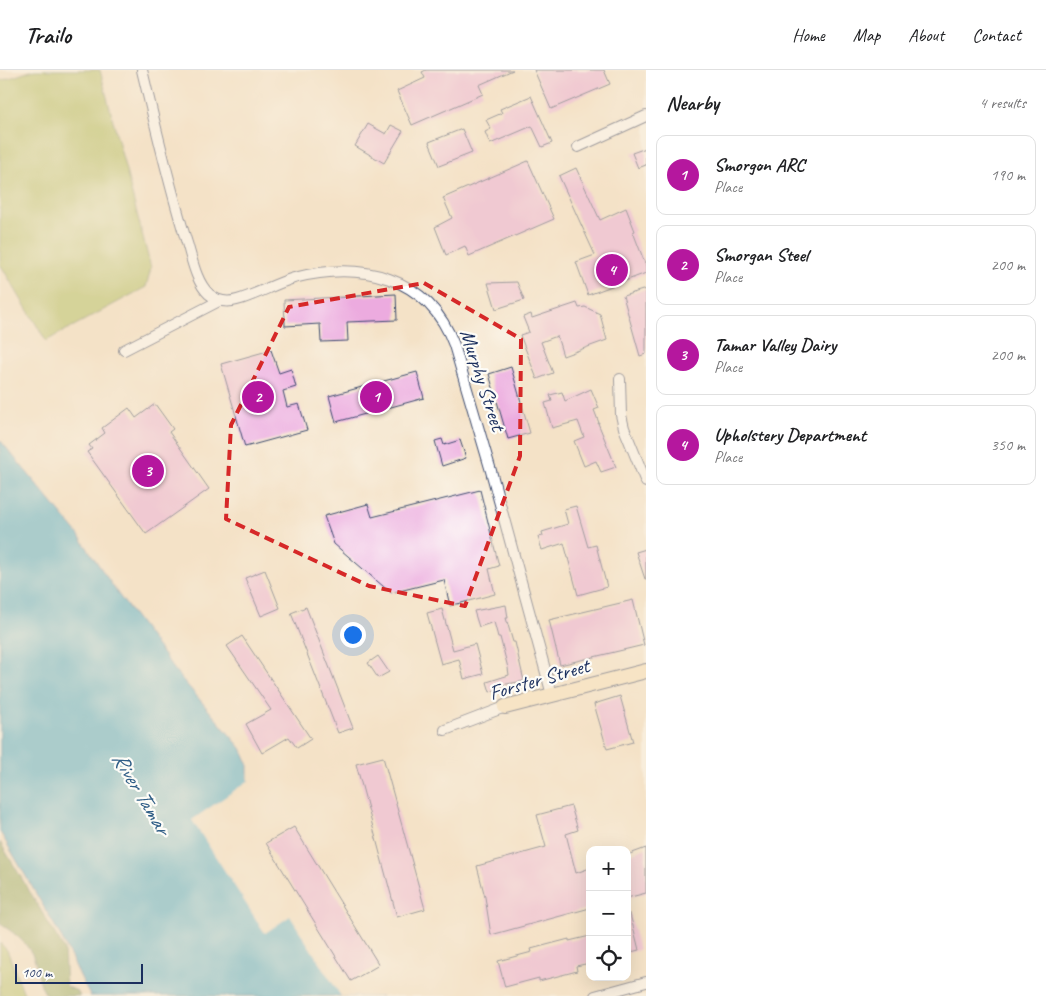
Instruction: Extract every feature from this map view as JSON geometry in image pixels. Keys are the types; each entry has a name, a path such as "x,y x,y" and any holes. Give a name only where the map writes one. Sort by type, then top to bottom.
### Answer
{"street":[{"path":"124,350 219,301 205,290 197,276 173,200 142,70"},
{"path":"578,147 646,116"},
{"name":"Murphy Street","path":"219,301 236,301 293,278 322,272 346,270 378,274 400,283 415,293 438,314 446,326 454,345 494,480 552,695"},
{"path":"620,379 621,415 624,428 646,482"},
{"name":"Forster Street","path":"444,730 505,707 646,671"},
{"path":"595,996 646,982"}],"highlighted area":[{"path":"424,283 521,339 520,456 465,606 369,586 226,519 231,425 289,307"}],"green space":[{"path":"34,70 100,70 151,268 146,287 46,341 0,264 0,81"},
{"path":"0,842 64,949 66,986 77,991 80,996 47,996 41,986 34,959 29,949 18,937 0,924"},
{"path":"0,943 7,950 25,996 0,996"}],"water":[{"name":"River Tamar","path":"0,440 78,534 118,594 177,673 241,748 248,763 248,779 325,910 382,996 90,996 59,933 0,832"}],"pier":[{"path":"251,779 327,909 384,996 341,996 290,916 265,933 192,820"}],"building":[{"path":"426,70 513,70 479,85 483,94 412,125 397,91 425,78 422,72"},
{"path":"534,70 604,70 610,84 551,109"},
{"path":"531,96 552,143 542,147 532,126 490,144 485,132 491,129 486,120 502,113 500,109"},
{"path":"368,124 386,134 391,125 403,131 384,163 355,146"},
{"path":"462,129 472,153 439,166 429,142"},
{"path":"646,148 646,165 638,168 632,153"},
{"path":"528,161 554,219 469,256 465,246 446,255 435,227 452,218 443,198"},
{"path":"576,168 600,220 626,208 646,266 646,273 588,295 576,262 595,255 559,176"},
{"path":"517,282 524,300 496,309 488,283"},
{"path":"646,289 646,354 640,356 623,296"},
{"path":"396,294 397,320 347,322 348,341 321,342 320,324 285,326 284,300"},
{"path":"577,303 579,308 585,307 600,314 607,340 563,356 557,336 541,342 553,373 537,379 520,335 529,332 523,317 531,314 532,318"},
{"path":"271,350 279,373 291,369 296,387 283,391 287,407 299,404 307,430 245,447 221,364"},
{"path":"511,367 530,433 508,439 489,374"},
{"path":"417,372 424,398 336,422 329,396"},
{"path":"591,389 599,408 594,410 598,423 616,467 601,472 596,461 584,466 574,441 584,437 578,421 552,428 545,403 552,401 550,395 562,392 565,401"},
{"path":"155,404 173,429 169,432 209,489 146,534 87,452 92,449 89,445 105,433 102,428 129,408 136,418"},
{"path":"442,439 444,445 460,440 466,458 442,466 435,441"},
{"path":"480,490 499,566 489,569 495,594 450,606 444,580 391,593 334,544 324,516 368,504 372,517"},
{"path":"576,506 588,547 596,545 607,587 578,595 564,543 542,550 538,537 543,536 542,532 568,524 564,509"},
{"path":"646,549 646,579 645,579 636,552"},
{"path":"265,570 280,608 261,616 245,578"},
{"path":"633,600 644,645 560,665 549,620"},
{"path":"506,605 508,618 506,618 513,642 515,642 524,681 501,685 502,688 490,692 487,682 509,675 508,668 494,622 479,627 474,611"},
{"path":"306,607 353,728 338,733 291,613"},
{"path":"442,609 453,650 475,644 483,674 464,679 459,659 441,664 427,613"},
{"path":"242,636 311,739 297,748 289,737 262,753 246,724 271,710 227,646"},
{"path":"378,656 389,672 378,678 368,663"},
{"path":"620,696 633,742 607,749 594,704"},
{"path":"383,757 425,909 397,917 356,764"},
{"path":"571,806 578,830 566,834 576,873 586,869 586,909 491,935 485,897 477,866 546,847 537,815"},
{"path":"294,827 379,965 351,981 266,843"},
{"path":"646,848 646,893 631,897 631,891 631,854"},
{"path":"631,918 639,950 631,952"},
{"path":"586,937 586,964 576,966 577,971 539,981 539,978 505,987 498,961 532,952 531,949 569,939 569,941"}],"place":[{"name":"Upholstery Department","path":"612,270"},
{"name":"Smorgan Steel","path":"258,397"},
{"name":"Smorgon ARC","path":"376,397"},
{"name":"Tamar Valley Dairy","path":"148,471"}]}
